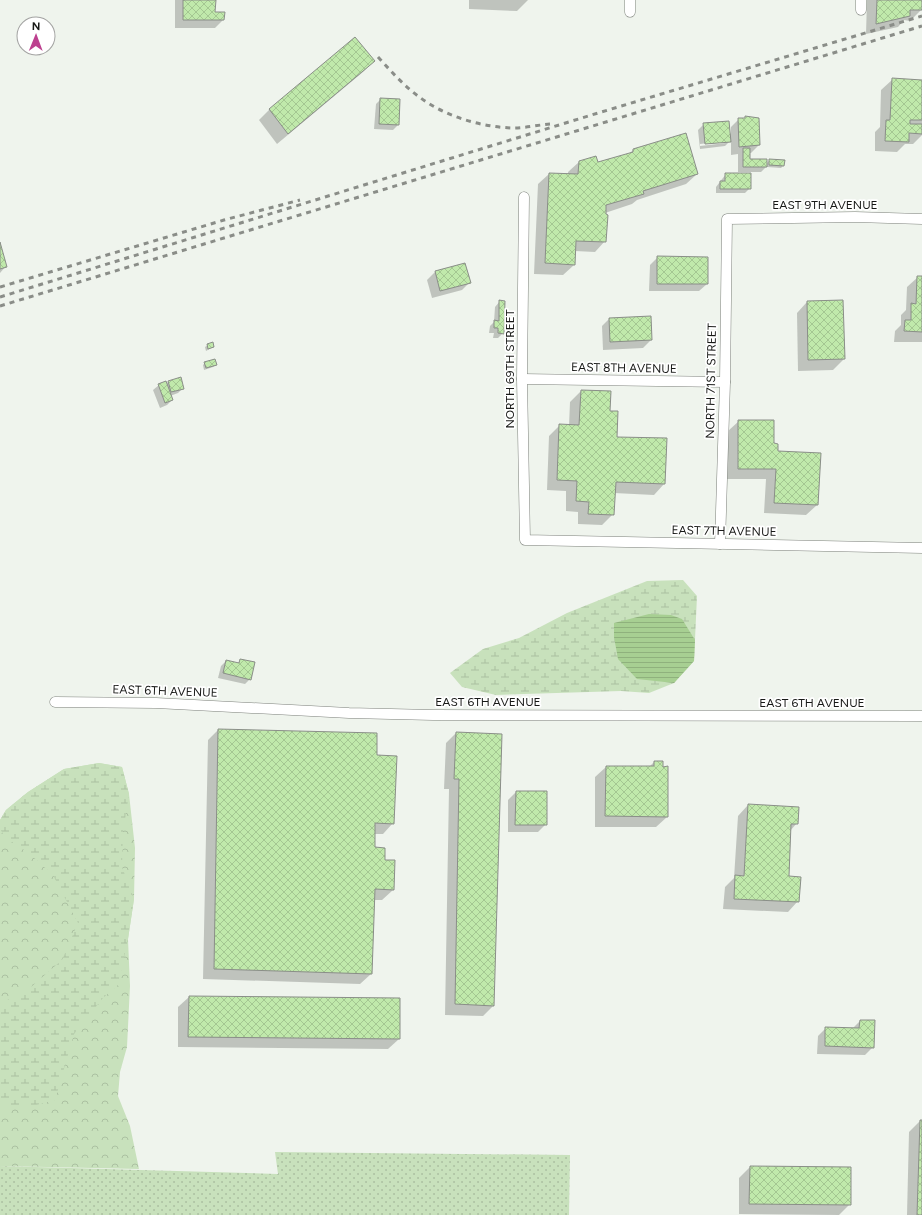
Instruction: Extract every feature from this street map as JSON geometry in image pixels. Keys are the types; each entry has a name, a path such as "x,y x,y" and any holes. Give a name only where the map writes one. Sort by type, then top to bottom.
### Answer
{"street":[{"path":"630,0 630,12"},
{"name":"NORTH 69TH STREET","path":"524,197 522,379 526,540"},
{"name":"EAST 9TH AVENUE","path":"727,219 855,217 922,219"},
{"name":"NORTH 71ST STREET","path":"720,544 725,382 727,219"},
{"name":"EAST 8TH AVENUE","path":"522,379 725,382"},
{"name":"EAST 7TH AVENUE","path":"526,540 922,548"},
{"name":"EAST 6TH AVENUE","path":"55,702 156,703 349,713 425,715 922,716"}],"green space":[{"path":"683,580 697,596 694,661 674,683 649,693 621,691 496,695 462,687 450,673 483,649 519,638 567,613 647,581"},
{"path":"99,763 122,767 129,794 135,848 134,899 128,939 130,986 127,1047 120,1072 118,1096 130,1126 139,1169 0,1166 0,820 6,810 28,792 64,769"},
{"path":"99,763 122,767 129,794 123,832 122,867 134,899 128,939 118,985 103,998 74,1034 55,1100 29,1107 0,1106 0,1004 31,987 62,960 78,923 53,875 30,854 5,837 0,829 0,820 6,810 28,792 64,769"},
{"path":"275,1152 570,1155 569,1215 0,1215 0,1166 278,1174"}],"shaded area":[{"path":"649,614 671,615 682,619 695,640 694,661 674,683 637,679 618,659 614,637 614,623"}],"building":[{"path":"183,0 216,0 215,12 225,12 224,20 183,20"},
{"path":"877,0 922,0 922,10 910,10 910,16 876,24"},
{"path":"355,37 375,61 288,134 269,109"},
{"path":"892,78 922,80 922,120 910,120 910,124 922,124 922,134 909,133 909,142 885,141 886,120 890,120"},
{"path":"380,98 400,99 399,125 379,124"},
{"path":"745,116 759,118 760,145 739,147 738,118 745,118"},
{"path":"729,121 731,142 705,144 703,123"},
{"path":"686,133 698,174 643,191 644,194 606,205 606,214 608,215 606,242 576,241 575,265 545,263 549,173 578,174 579,161 596,156 598,162 633,152 633,149"},
{"path":"743,148 750,148 750,159 767,159 767,167 743,167"},
{"path":"769,159 785,160 784,166 769,165"},
{"path":"725,173 751,173 751,189 720,189 720,181 725,181"},
{"path":"0,242 7,267 0,269"},
{"path":"657,256 708,257 708,284 657,284"},
{"path":"465,263 471,283 440,291 435,271"},
{"path":"917,276 922,276 922,332 904,331 905,320 911,320 911,303 916,304"},
{"path":"499,300 505,301 504,334 498,333 498,328 494,328 494,320 499,321"},
{"path":"843,300 845,359 808,360 807,301"},
{"path":"651,316 652,340 610,342 609,318"},
{"path":"213,342 214,347 208,349 207,344"},
{"path":"215,359 217,365 206,368 204,362"},
{"path":"181,377 184,389 171,392 168,381"},
{"path":"166,381 173,400 165,403 158,384"},
{"path":"581,390 611,391 610,411 618,411 617,437 667,438 665,484 616,482 614,515 588,514 589,502 576,501 577,481 557,480 559,424 579,425"},
{"path":"738,420 774,420 774,443 778,444 778,451 821,453 818,505 774,503 776,469 738,469"},
{"path":"240,659 255,662 251,680 223,673 226,660 239,663"},
{"path":"218,729 377,733 377,755 397,756 394,824 375,823 375,847 385,848 385,860 395,860 394,890 375,889 372,974 214,969"},
{"path":"456,732 502,734 494,1006 455,1004 459,779 454,779"},
{"path":"654,761 663,761 663,767 668,766 668,817 605,816 606,766 654,766"},
{"path":"516,791 547,791 547,825 515,825"},
{"path":"748,804 799,807 798,824 791,824 789,876 801,877 799,902 734,899 735,875 744,876"},
{"path":"189,996 400,998 400,1039 188,1037"},
{"path":"860,1020 875,1020 874,1048 825,1046 825,1027 859,1028"},
{"path":"920,1120 922,1120 922,1215 917,1215"},
{"path":"750,1166 851,1167 851,1205 749,1204"}],"railway":[{"path":"0,297 598,113 922,16"},
{"path":"0,306 922,26"},
{"path":"378,57 397,78 413,92 428,103 451,115 475,123 501,127 518,128 550,124"},
{"path":"0,287 224,220 300,200"}]}
